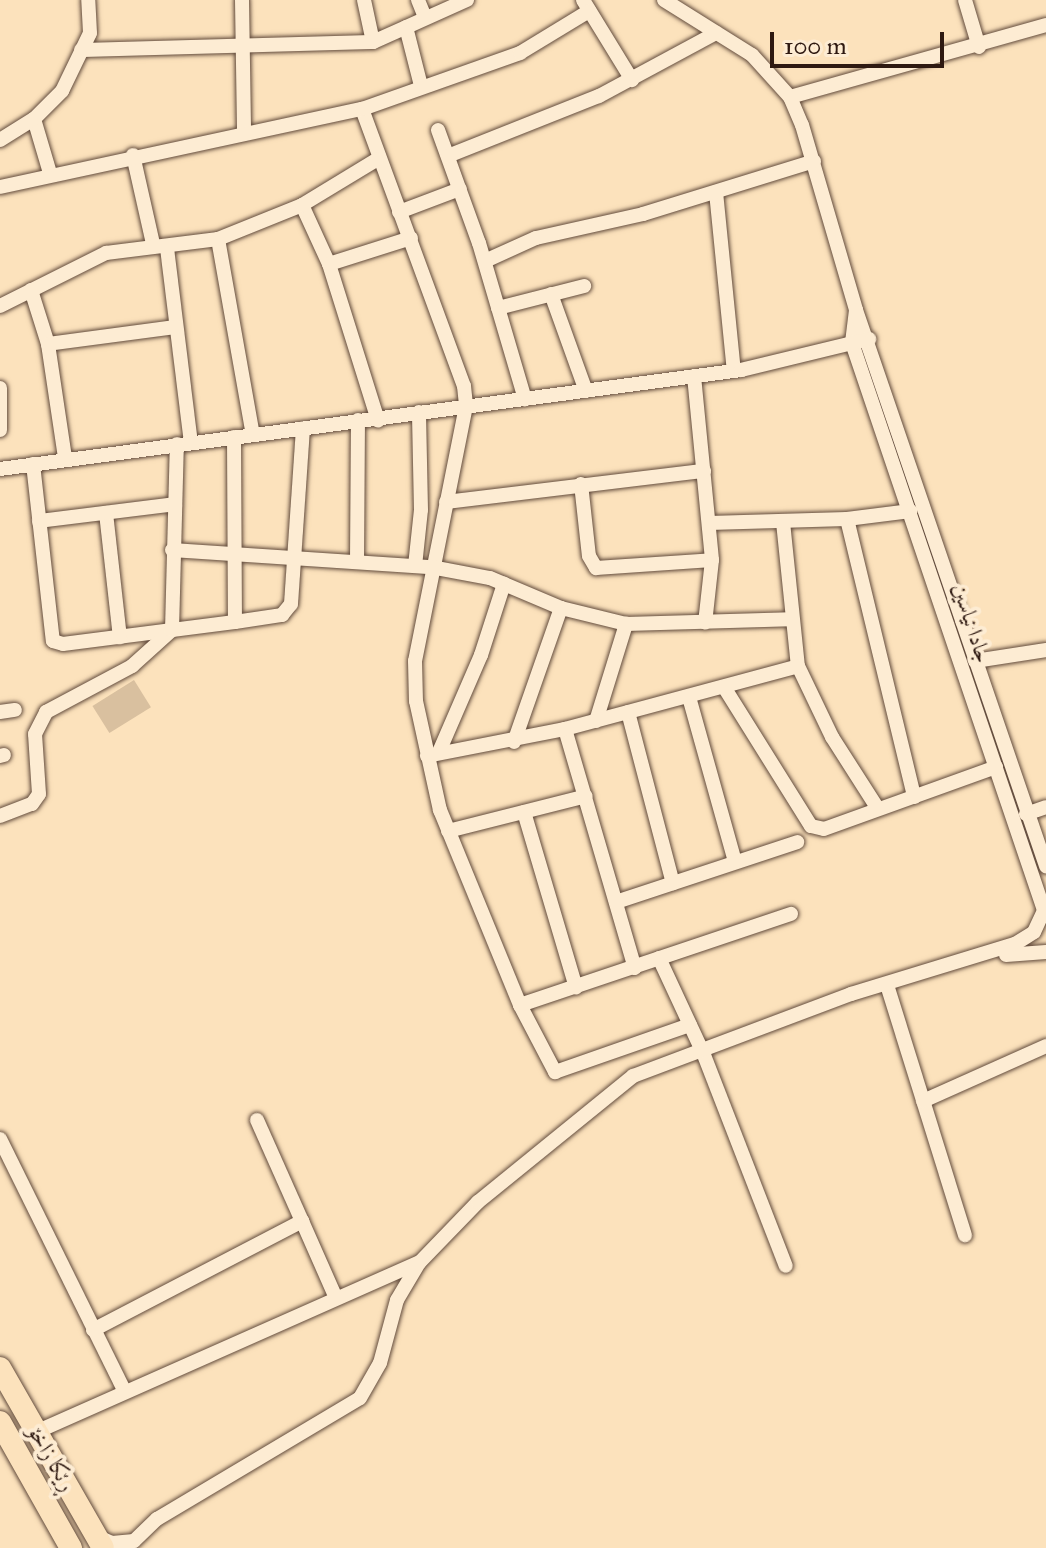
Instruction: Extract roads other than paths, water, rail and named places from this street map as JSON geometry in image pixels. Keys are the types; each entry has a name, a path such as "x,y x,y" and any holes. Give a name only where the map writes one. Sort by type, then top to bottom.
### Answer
{"highway":[{"name":"ڕێکا زاخۆ","path":"0,1368 36,1432 110,1544"},
{"name":"ڕێکا زاخۆ","path":"0,1422 71,1548"}],"street":[{"path":"0,140 34,119 62,91 90,33 88,0"},
{"path":"242,0 240,46 244,133"},
{"path":"364,0 373,42"},
{"path":"418,0 425,17"},
{"path":"81,50 373,42 467,0"},
{"path":"664,0 752,55 790,97 814,161 856,310 852,343"},
{"path":"965,0 979,47"},
{"path":"0,187 133,155 362,109 520,53 586,6 632,80"},
{"path":"790,97 979,47 1046,25"},
{"path":"406,27 421,86"},
{"path":"448,156 632,80 716,33"},
{"path":"362,109 376,160 411,238 464,386 466,406 431,567 415,661 416,701 433,754 448,831 520,1005 555,1072 690,1025"},
{"path":"34,119 50,173"},
{"path":"438,130 485,261 525,399"},
{"path":"0,816 32,804 39,794 35,734 46,712 132,666 172,630 172,550 184,444 176,327 160,246 133,155"},
{"path":"0,306 106,253 218,239 302,205 376,160"},
{"path":"485,261 536,238 716,192 814,161"},
{"path":"399,212 460,189"},
{"path":"716,192 734,371"},
{"path":"302,205 329,264 378,420"},
{"path":"329,264 411,238"},
{"path":"218,239 253,435"},
{"path":"498,308 584,286"},
{"path":"31,290 48,344 65,458"},
{"path":"551,294 586,391"},
{"name":"جادا نیاسین","path":"856,310 869,339 975,661 1045,914"},
{"path":"48,344 176,327"},
{"path":"0,469 734,371 869,339"},
{"name":"جادا نیاسین","path":"852,343 996,767 1026,814 1046,866"},
{"path":"694,376 712,560 705,623"},
{"path":"0,388 0,423"},
{"path":"415,566 421,510 419,412"},
{"path":"357,562 358,420"},
{"path":"33,464 53,641 120,637 235,622 288,611 303,428"},
{"path":"234,437 232,556 235,622"},
{"path":"446,502 704,471"},
{"path":"581,484 589,556 596,568 712,560"},
{"path":"39,521 175,504"},
{"path":"709,523 847,519 910,511"},
{"path":"106,513 120,637"},
{"path":"847,519 914,797"},
{"path":"783,522 790,619 798,666 832,737 878,809"},
{"path":"172,550 431,567 504,584 561,608 626,624 790,619"},
{"path":"433,754 481,655 504,584"},
{"path":"514,742 561,608"},
{"path":"596,721 626,624"},
{"path":"975,661 1046,650"},
{"path":"433,754 514,742 798,666"},
{"path":"724,687 811,826 824,829 996,767"},
{"path":"689,697 735,862"},
{"path":"628,712 673,883"},
{"path":"565,729 635,968"},
{"path":"448,831 586,796"},
{"path":"1026,814 1046,807"},
{"path":"524,812 576,987"},
{"path":"616,902 797,842"},
{"path":"520,1005 791,914"},
{"path":"1037,946 1045,914"},
{"path":"110,1544 134,1541 157,1519 360,1398 380,1363 404,1284 421,1262 478,1202 633,1076 888,988 1037,946"},
{"path":"141,1548 165,1522 369,1402 389,1367 413,1288 449,1244 486,1206 642,1080 703,1052 1037,946"},
{"path":"659,958 703,1052 786,1266"},
{"path":"888,988 965,1235"},
{"path":"923,1101 1046,1046"},
{"path":"257,1120 336,1298"},
{"path":"0,1139 124,1390"},
{"path":"93,1330 302,1221"},
{"path":"36,1432 124,1390 421,1262"}]}
